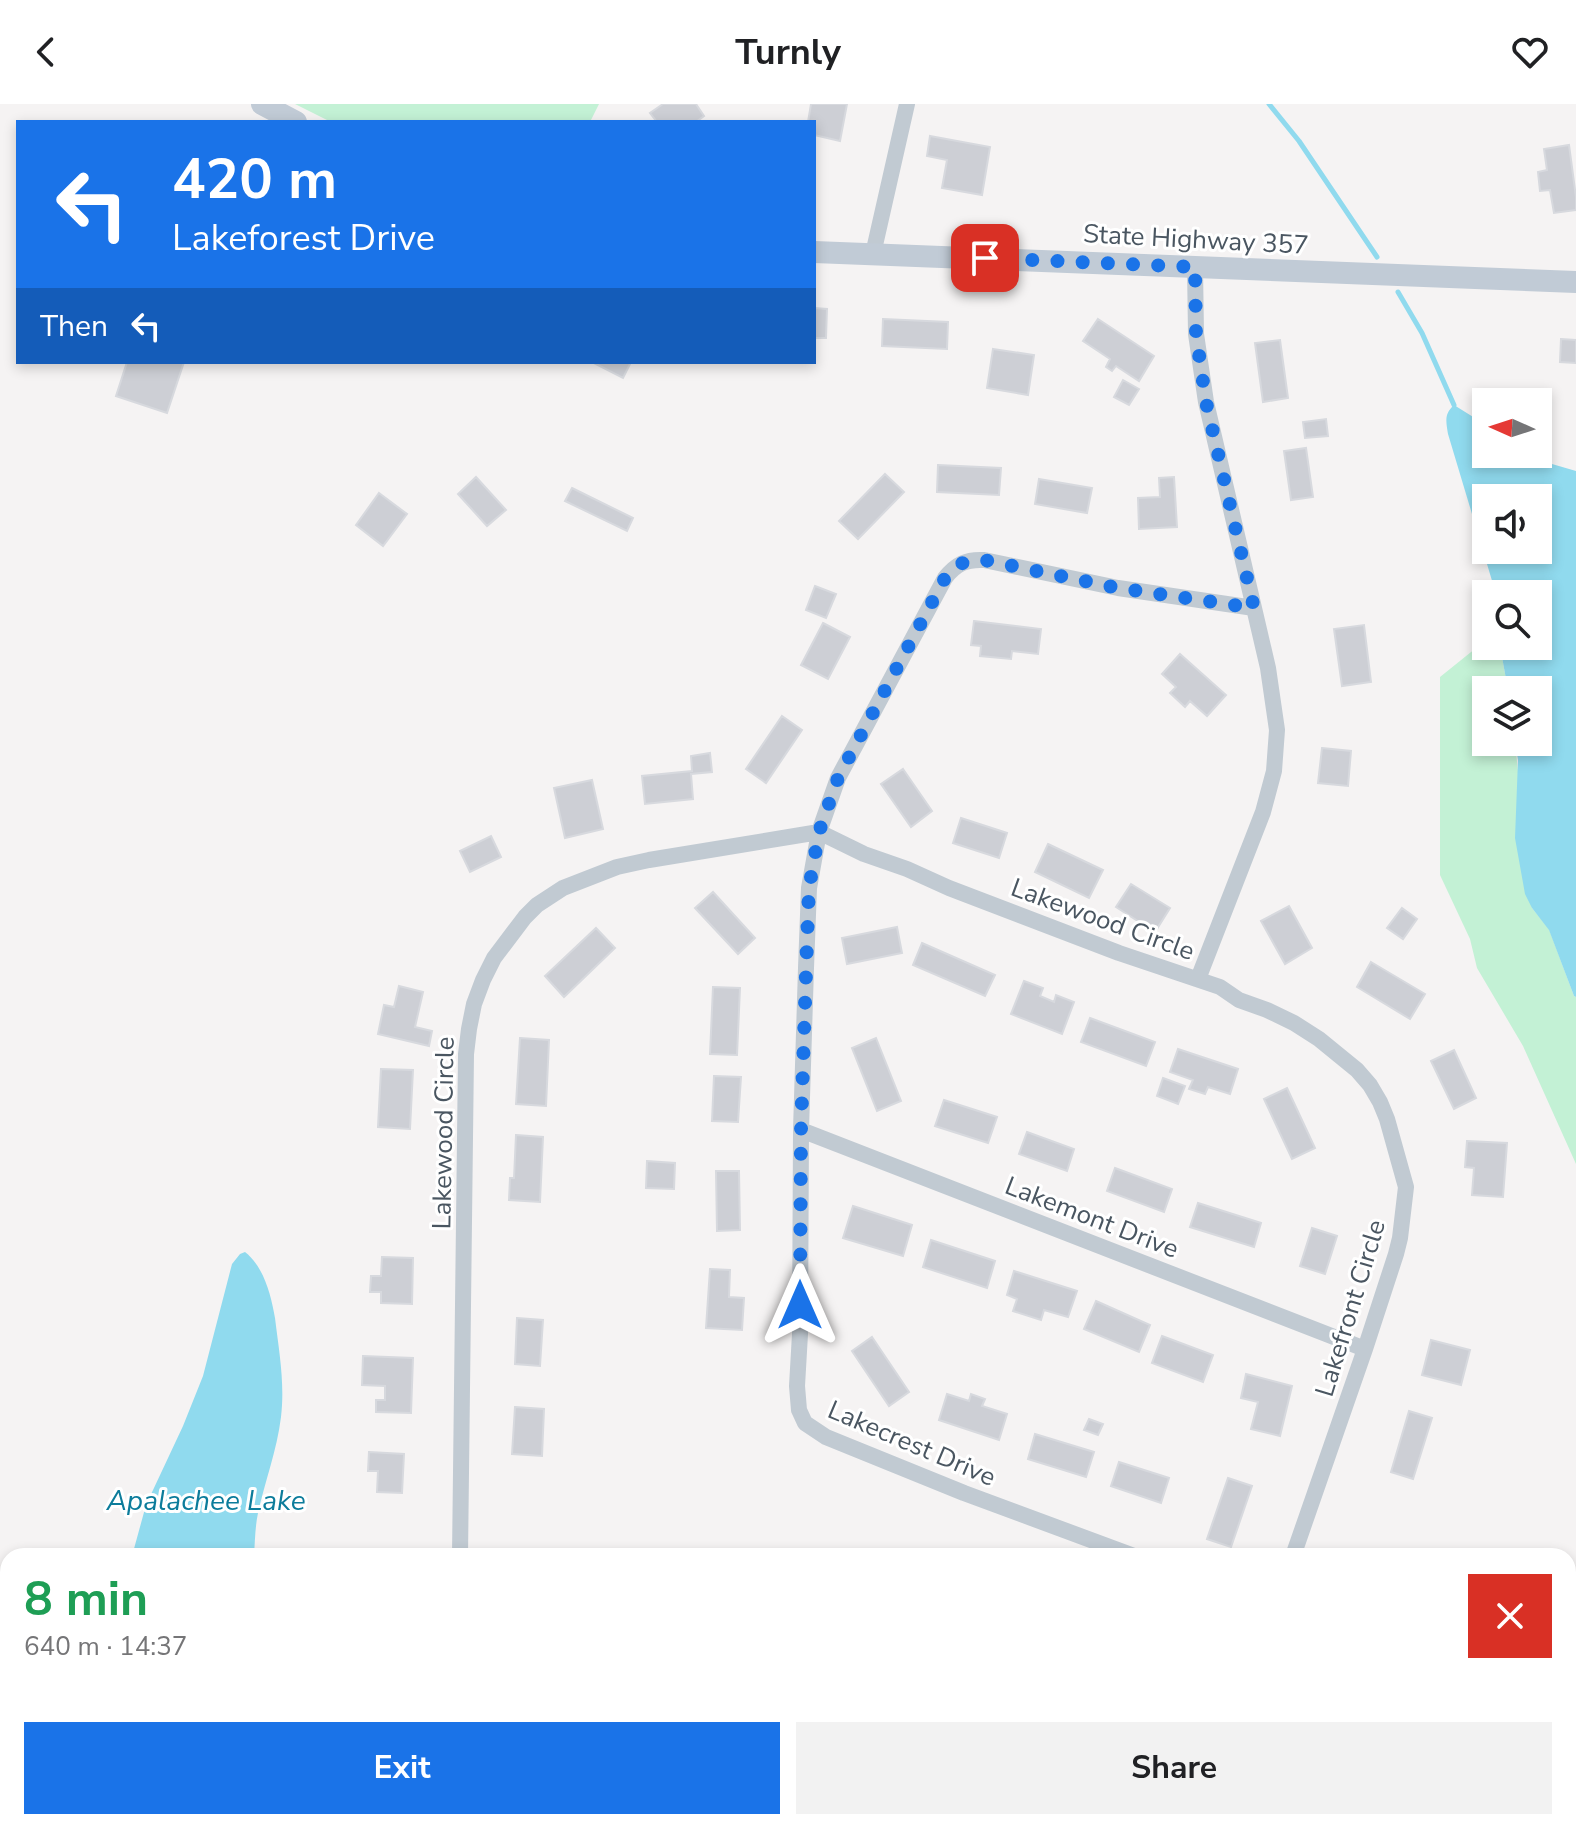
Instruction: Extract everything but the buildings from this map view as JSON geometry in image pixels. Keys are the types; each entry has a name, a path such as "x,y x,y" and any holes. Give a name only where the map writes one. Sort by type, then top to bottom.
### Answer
{"main road":[{"path":"262,104 292,120"},
{"name":"State Highway 357","path":"816,252 1576,282"}],"street":[{"path":"873,254 907,104"},
{"path":"1195,267 1196,334 1206,402 1265,653 1277,730 1274,771 1263,812 1198,979"},
{"name":"Lakecrest Drive","path":"1113,1548 871,1457 826,1437 801,1417 798,1403 801,1130 809,888 819,832 838,778 952,569 962,563 984,560 1118,588 1254,608"},
{"name":"Lakewood Circle","path":"460,1548 466,1054 474,1004 483,980 501,947 537,905 563,888 617,867 819,832 864,854 977,899 1119,953 1198,979"},
{"name":"Lakefront Circle","path":"1198,979 1294,1023 1357,1070 1380,1102 1406,1187 1396,1254 1296,1548"},
{"name":"Lakemont Drive","path":"801,1130 1365,1349"}],"green space":[{"path":"295,104 599,104 591,120 327,120"},
{"path":"1472,651 1472,660 1503,660 1505,676 1472,676 1472,756 1516,756 1532,908 1549,929 1576,997 1576,1164 1523,1046 1477,968 1470,939 1440,875 1440,677"}],"water":[{"path":"1454,405 1472,416 1472,468 1552,468 1552,464 1576,471 1576,997 1549,930 1525,894 1515,838 1517,756 1552,756 1552,676 1505,676 1503,660 1552,660 1552,580 1492,580 1487,564 1552,564 1552,484 1472,484 1472,514 1448,434 1446,418"},
{"name":"Apalachee Lake","path":"245,1252 252,1258 266,1282 275,1318 282,1392 279,1429 257,1518 255,1548 134,1548 146,1505 203,1376 232,1264"}],"waterway":[{"path":"1269,104 1299,141 1377,257"},
{"path":"1398,292 1422,333 1454,405"}],"route":[{"path":"800,1305 801,1130 809,888 819,832 838,778 945,578 962,563 984,560 1118,588 1254,608 1200,368 1195,267 985,258"}]}
